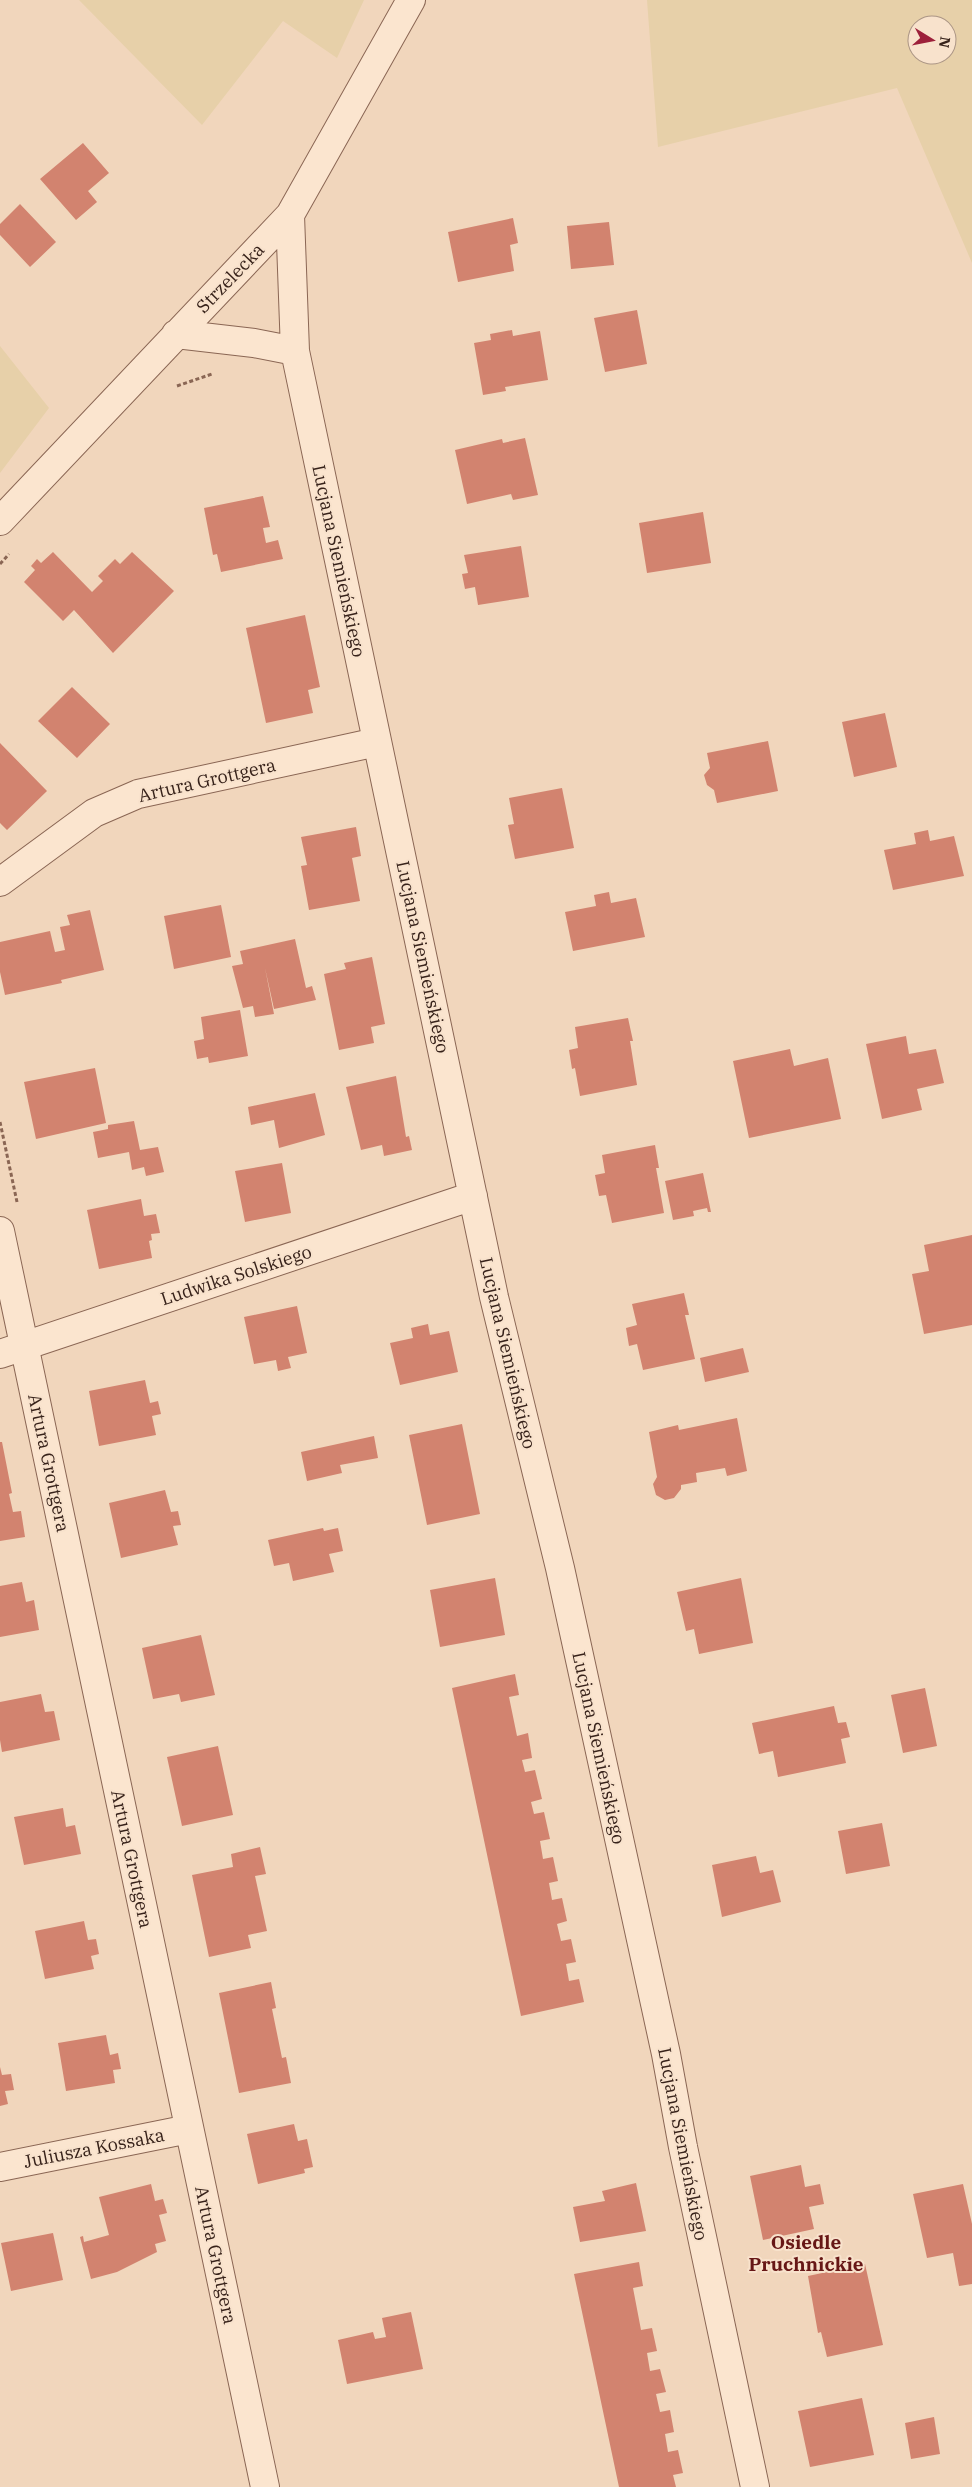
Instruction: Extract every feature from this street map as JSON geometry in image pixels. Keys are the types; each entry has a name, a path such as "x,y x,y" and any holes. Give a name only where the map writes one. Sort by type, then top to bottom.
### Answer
{"street":[{"name":"Strzelecka","path":"3,512 290,215 411,0"},
{"name":"Lucjana Siemieńskiego","path":"290,215 295,351 494,1297 564,1587 664,2044 685,2157 755,2487"},
{"path":"176,334 254,343 295,351"},
{"name":"Artura Grottgera","path":"0,882 94,813 138,794 377,742"},
{"name":"Ludwika Solskiego","path":"12,1350 473,1196"},
{"name":"Artura Grottgera","path":"0,1231 12,1350 189,2129 265,2487"},
{"name":"Juliusza Kossaka","path":"0,2167 189,2129"}],"path":[{"path":"175,387 220,372"},
{"path":"0,564 14,549"},
{"path":"0,1122 18,1206"}],"shaded area":[{"path":"79,0 364,0 337,58 283,21 202,125"},
{"path":"647,0 972,0 972,263 897,88 658,147"},
{"path":"0,346 49,408 0,473"}],"building":[{"path":"83,143 109,173 88,191 97,202 76,220 40,179"},
{"path":"20,204 56,242 30,267 0,235 0,224"},
{"path":"513,218 518,243 510,245 514,271 458,282 448,232"},
{"path":"609,222 614,265 571,269 567,226"},
{"path":"637,310 647,364 605,372 594,318"},
{"path":"512,330 513,336 540,331 548,380 505,387 506,391 483,395 474,343 491,340 490,334"},
{"path":"525,438 538,495 513,500 511,494 467,504 455,450 502,439 503,443"},
{"path":"263,496 270,527 263,528 266,543 278,540 283,559 221,572 217,554 213,555 204,508"},
{"path":"703,512 711,563 647,573 639,523"},
{"path":"521,546 529,597 478,605 475,587 465,589 462,574 468,573 464,555"},
{"path":"53,552 92,592 103,581 98,576 115,559 120,564 132,552 174,591 113,653 74,610 63,621 24,582 35,570 31,566 37,559 41,563"},
{"path":"305,615 320,687 308,690 313,713 266,723 246,628"},
{"path":"72,687 110,724 77,758 38,721"},
{"path":"885,713 897,767 854,777 842,722"},
{"path":"768,741 778,791 717,803 714,790 707,785 704,775 710,768 707,753"},
{"path":"0,743 47,791 7,830 0,823"},
{"path":"562,788 574,848 515,859 508,825 514,824 509,798"},
{"path":"356,827 361,856 352,858 360,901 309,910 301,866 307,865 301,837"},
{"path":"928,830 930,841 954,836 964,876 893,890 884,850 916,844 914,833"},
{"path":"609,892 611,903 636,898 645,937 573,951 565,912 596,906 594,895"},
{"path":"221,905 231,957 174,969 164,916"},
{"path":"90,910 104,970 61,980 62,983 5,995 0,972 0,942 50,931 55,952 65,950 60,927 70,925 67,915"},
{"path":"295,939 306,988 312,986 316,1000 274,1009 265,968 274,1014 255,1017 253,1006 243,1008 232,966 243,964 240,951"},
{"path":"372,957 385,1024 371,1027 374,1043 339,1050 324,974 346,969 344,963"},
{"path":"240,1010 248,1056 209,1063 208,1057 197,1059 194,1041 204,1039 201,1017"},
{"path":"628,1018 633,1041 630,1041 637,1085 580,1096 575,1068 572,1069 569,1050 578,1048 575,1027"},
{"path":"906,1036 909,1054 936,1049 944,1083 917,1089 922,1110 882,1119 866,1044"},
{"path":"790,1049 794,1066 828,1058 841,1119 749,1138 733,1061"},
{"path":"95,1068 106,1123 36,1139 24,1082"},
{"path":"396,1076 406,1137 409,1136 412,1150 384,1156 382,1145 361,1150 346,1087"},
{"path":"315,1093 325,1135 279,1148 274,1120 251,1125 248,1107"},
{"path":"134,1121 140,1150 158,1147 164,1172 146,1176 144,1167 132,1170 129,1152 98,1158 93,1132 108,1129 108,1125"},
{"path":"655,1145 659,1168 656,1168 664,1213 612,1223 606,1195 599,1196 595,1175 605,1173 602,1155"},
{"path":"282,1163 291,1213 245,1222 235,1171"},
{"path":"703,1173 711,1212 708,1212 707,1208 693,1211 694,1216 673,1220 665,1181"},
{"path":"141,1199 144,1216 156,1214 160,1233 151,1234 152,1240 149,1241 152,1258 99,1269 87,1210"},
{"path":"972,1235 972,1325 924,1334 912,1274 929,1271 924,1245"},
{"path":"684,1293 689,1315 685,1315 695,1359 643,1370 637,1344 629,1346 626,1328 637,1325 632,1304"},
{"path":"297,1306 307,1353 288,1357 291,1368 278,1371 276,1360 254,1364 244,1317"},
{"path":"428,1324 430,1335 449,1331 458,1372 400,1385 390,1343 413,1338 411,1328"},
{"path":"743,1348 749,1372 705,1382 700,1358"},
{"path":"145,1380 150,1403 158,1401 161,1414 152,1416 156,1435 99,1446 89,1391"},
{"path":"737,1418 747,1471 727,1476 725,1468 696,1473 697,1482 681,1485 681,1489 674,1498 665,1500 656,1495 653,1484 657,1477 649,1432 678,1425 679,1430"},
{"path":"462,1424 480,1514 427,1525 409,1435"},
{"path":"374,1436 378,1458 340,1465 342,1473 307,1481 301,1452"},
{"path":"0,1442 2,1442 12,1493 9,1494 13,1512 21,1511 25,1537 0,1541"},
{"path":"165,1490 171,1512 178,1511 181,1525 173,1526 178,1545 121,1558 109,1503"},
{"path":"323,1528 324,1531 338,1528 343,1551 329,1554 334,1572 293,1581 289,1563 274,1566 268,1540"},
{"path":"495,1578 505,1635 440,1647 430,1590"},
{"path":"741,1578 753,1643 699,1654 694,1629 686,1631 677,1592"},
{"path":"22,1582 26,1602 34,1600 39,1630 0,1637 0,1586"},
{"path":"201,1635 215,1695 181,1702 179,1694 153,1699 142,1648"},
{"path":"515,1674 519,1695 509,1697 517,1736 528,1733 532,1758 522,1760 525,1772 535,1770 542,1799 531,1802 534,1814 544,1812 550,1839 540,1841 543,1859 553,1857 558,1881 549,1883 552,1900 562,1898 567,1921 557,1924 561,1941 571,1939 576,1962 566,1964 569,1981 579,1979 584,2002 521,2016 452,1688"},
{"path":"925,1688 937,1746 903,1753 891,1695"},
{"path":"41,1694 45,1712 54,1711 60,1740 2,1752 0,1740 0,1702"},
{"path":"834,1706 838,1723 846,1722 850,1737 841,1739 846,1763 778,1777 773,1751 759,1754 752,1723"},
{"path":"218,1746 233,1815 182,1826 167,1757"},
{"path":"63,1808 66,1827 75,1825 81,1854 24,1865 14,1817"},
{"path":"882,1823 890,1866 846,1874 838,1831"},
{"path":"260,1847 266,1874 255,1876 267,1931 248,1935 251,1948 209,1957 192,1875 233,1867 231,1854"},
{"path":"756,1856 760,1873 773,1870 781,1902 722,1917 712,1865"},
{"path":"84,1921 88,1940 96,1939 99,1954 91,1956 94,1969 45,1979 35,1931"},
{"path":"271,1982 276,2008 272,2009 282,2058 286,2057 291,2083 239,2093 219,1993"},
{"path":"106,2035 110,2055 118,2053 121,2069 113,2070 115,2083 66,2091 58,2043"},
{"path":"0,2067 2,2075 11,2074 14,2090 5,2091 8,2104 0,2106"},
{"path":"294,2124 298,2141 307,2139 313,2167 304,2169 305,2173 258,2184 247,2134"},
{"path":"801,2165 805,2187 820,2184 824,2204 809,2207 814,2229 763,2240 750,2176"},
{"path":"636,2183 646,2231 580,2242 573,2207 605,2201 602,2191"},
{"path":"151,2184 155,2201 163,2199 167,2213 159,2215 166,2241 155,2244 157,2252 117,2272 91,2279 80,2237 83,2236 84,2242 109,2235 99,2197"},
{"path":"963,2184 972,2224 972,2284 959,2286 953,2253 927,2258 913,2194"},
{"path":"53,2233 63,2280 11,2291 1,2243"},
{"path":"639,2262 643,2286 633,2288 641,2330 652,2328 657,2351 647,2353 650,2371 660,2369 666,2392 656,2394 660,2412 670,2410 674,2432 665,2434 668,2452 678,2450 683,2473 673,2475 676,2487 619,2487 574,2274"},
{"path":"865,2264 883,2345 827,2357 821,2332 818,2333 808,2276"},
{"path":"411,2312 423,2369 347,2384 338,2340 373,2332 375,2339 386,2337 382,2318"},
{"path":"862,2398 874,2455 810,2467 798,2411"},
{"path":"934,2417 940,2454 911,2459 905,2423"}],"district":[{"name":"Osiedle Pruchnickie","path":"806,2253"}]}
